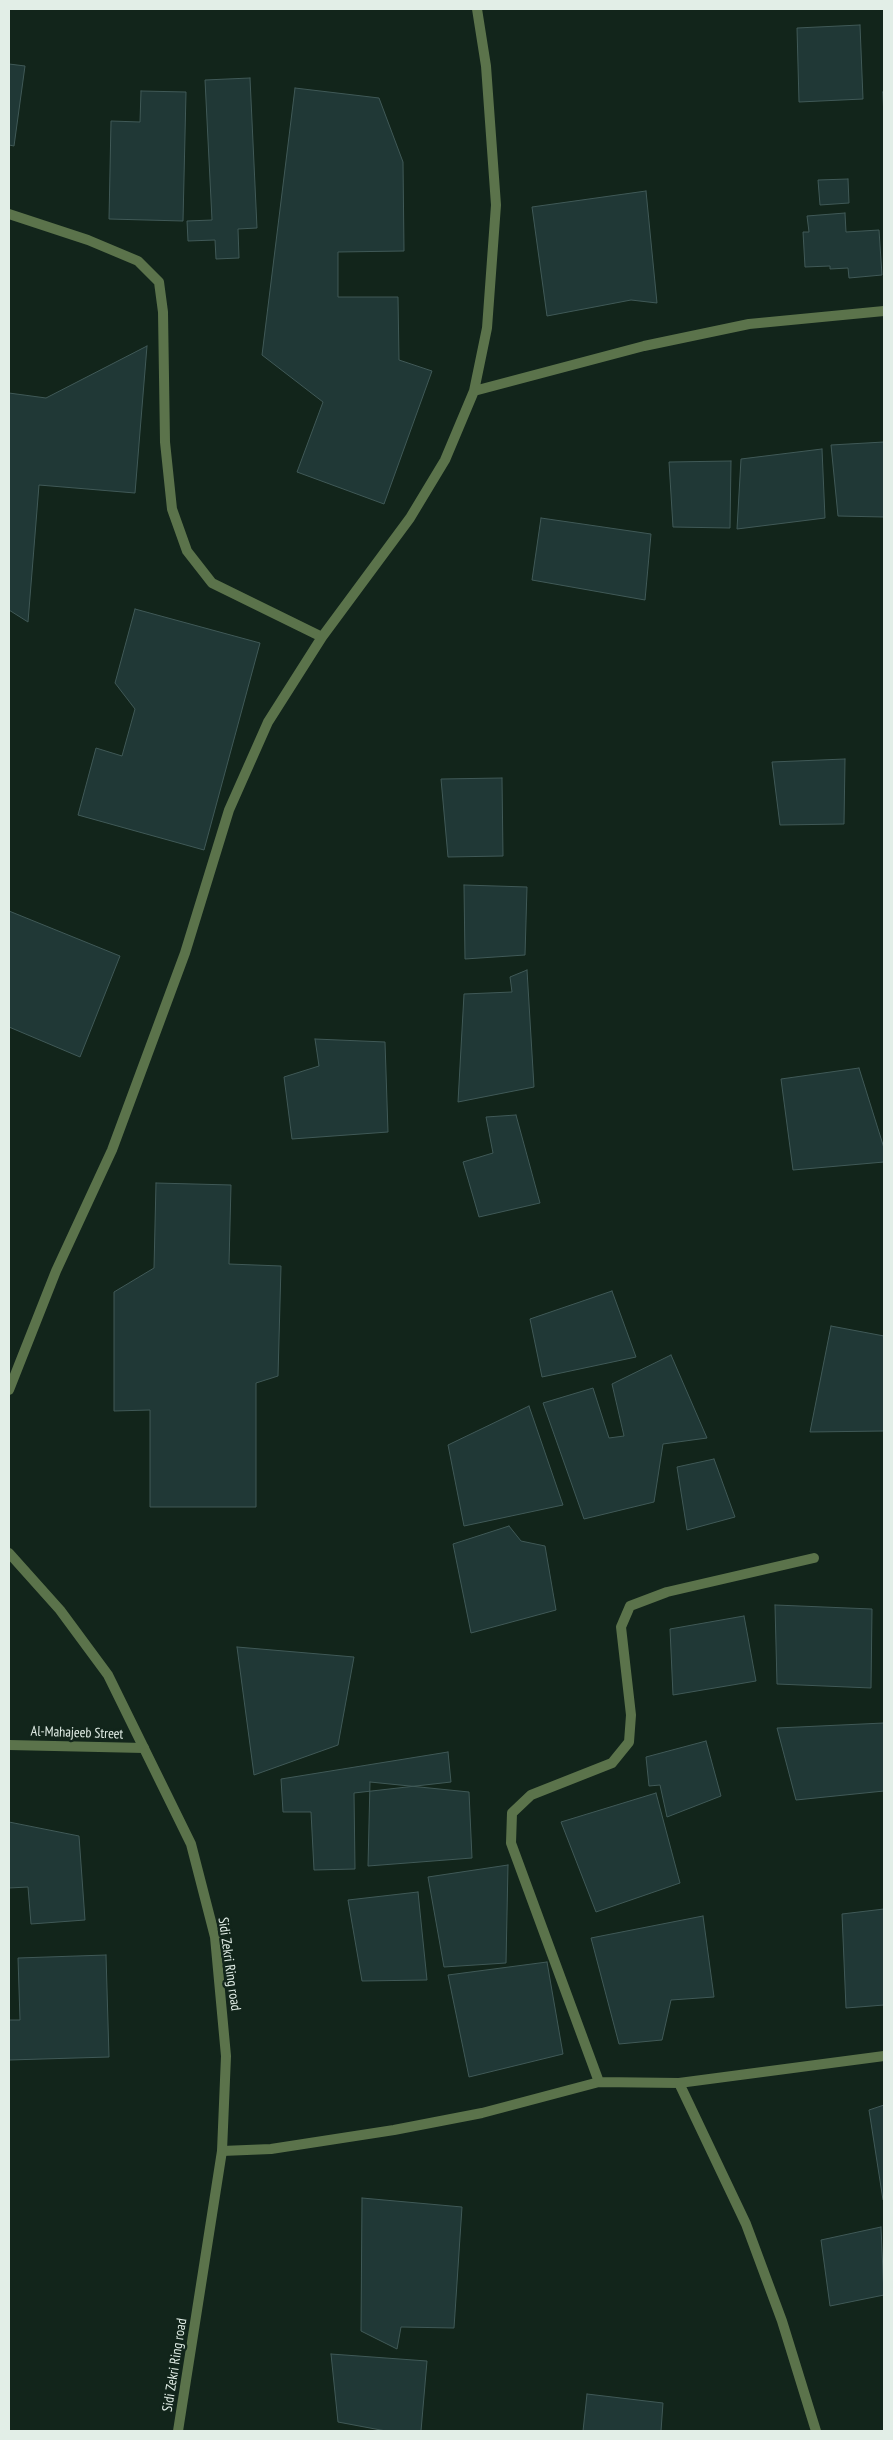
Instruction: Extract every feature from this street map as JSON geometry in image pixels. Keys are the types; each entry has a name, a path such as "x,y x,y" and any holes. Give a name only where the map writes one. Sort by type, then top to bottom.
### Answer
{"street":[{"path":"9,1390 56,1271 112,1150 185,953 229,810 268,722 322,638 410,518 445,460 474,391 487,328 496,205 486,66 478,9"},
{"path":"9,214 88,240 138,261 159,282 163,312 165,442 172,509 187,552 212,583 322,638"},
{"path":"474,391 644,346 749,324 884,311"},
{"name":"Sidi Zekri Ring road","path":"9,1553 60,1610 108,1675 191,1844 215,1938 226,2056 222,2151 178,2431"},
{"path":"599,2082 510,1843 512,1813 531,1795 612,1763 629,1742 631,1715 621,1627 630,1606 667,1592 814,1558"},
{"name":"Al-Mahajeeb Street","path":"9,1744 144,1748"},
{"path":"222,2151 271,2149 394,2130 482,2113 599,2082 679,2083 884,2056"},
{"path":"679,2083 746,2224 782,2321 816,2431"}],"building":[{"path":"860,25 863,99 799,102 797,28"},
{"path":"9,64 25,66 14,146 9,145"},
{"path":"250,78 257,228 238,229 239,258 216,259 215,240 188,241 187,221 212,220 205,80"},
{"path":"295,88 379,98 403,162 404,251 338,252 338,297 398,297 399,360 432,371 384,504 297,472 323,402 262,355"},
{"path":"141,91 186,92 183,221 109,219 111,121 140,122"},
{"path":"848,179 849,203 820,205 818,180"},
{"path":"646,191 657,303 631,300 547,316 532,207"},
{"path":"845,213 846,232 879,230 882,275 849,278 848,268 830,269 830,266 805,267 803,232 809,232 807,216"},
{"path":"147,346 135,493 39,485 28,622 9,610 9,393 46,398"},
{"path":"884,442 884,517 838,516 831,445"},
{"path":"822,449 825,518 737,529 741,459"},
{"path":"731,461 730,528 673,527 669,462"},
{"path":"541,518 651,534 645,600 532,580"},
{"path":"135,609 260,643 204,850 78,815 96,748 122,756 135,709 115,683"},
{"path":"845,759 844,824 780,825 772,762"},
{"path":"502,778 503,856 448,857 441,779"},
{"path":"464,885 527,887 525,955 465,959"},
{"path":"9,911 120,956 80,1057 9,1027"},
{"path":"527,970 534,1087 458,1102 464,994 512,992 510,977"},
{"path":"315,1039 385,1042 388,1132 292,1139 284,1077 319,1066"},
{"path":"859,1068 884,1148 884,1162 793,1170 781,1079"},
{"path":"516,1115 540,1203 479,1217 463,1162 493,1153 486,1117"},
{"path":"156,1183 231,1185 229,1264 281,1266 278,1376 256,1383 256,1507 150,1507 150,1410 114,1411 114,1292 154,1268"},
{"path":"612,1291 636,1357 542,1377 530,1319"},
{"path":"831,1326 884,1336 884,1431 810,1432"},
{"path":"671,1355 707,1438 663,1444 654,1502 584,1519 543,1403 593,1388 609,1438 624,1436 612,1384"},
{"path":"529,1406 563,1505 464,1526 448,1445"},
{"path":"714,1459 735,1517 687,1530 677,1467"},
{"path":"509,1526 521,1541 545,1546 556,1610 471,1633 453,1544"},
{"path":"775,1605 872,1609 871,1688 777,1684"},
{"path":"744,1616 756,1681 673,1695 670,1629"},
{"path":"237,1647 354,1657 338,1745 254,1775"},
{"path":"884,1723 884,1791 796,1800 777,1728"},
{"path":"706,1741 721,1796 667,1817 660,1785 649,1786 646,1757"},
{"path":"448,1752 451,1782 354,1793 355,1869 314,1870 311,1812 283,1812 281,1779"},
{"path":"370,1782 469,1792 472,1858 368,1866"},
{"path":"656,1793 680,1883 596,1912 561,1822"},
{"path":"9,1822 79,1836 85,1920 31,1924 28,1887 9,1888"},
{"path":"508,1865 506,1963 444,1967 428,1877"},
{"path":"418,1892 427,1980 362,1981 348,1900"},
{"path":"884,1909 884,2005 846,2008 842,1914"},
{"path":"703,1916 714,1997 671,2000 662,2040 619,2044 591,1938"},
{"path":"106,1955 109,2057 9,2060 9,2020 20,2020 18,1958"},
{"path":"547,1962 563,2054 469,2077 448,1975"},
{"path":"884,2105 884,2199 883,2200 869,2110"},
{"path":"362,2198 462,2207 454,2328 401,2327 397,2349 361,2331"},
{"path":"881,2227 884,2295 830,2306 821,2240"},
{"path":"331,2354 427,2361 421,2431 386,2431 338,2422"},
{"path":"587,2394 663,2403 661,2431 583,2431"}]}
